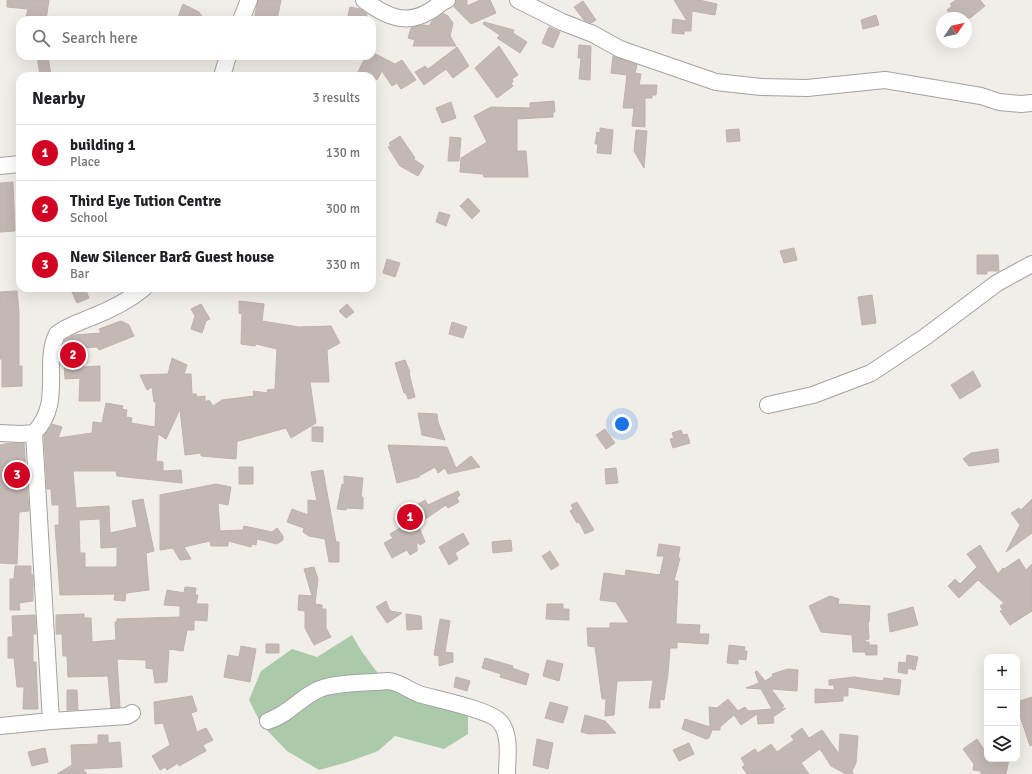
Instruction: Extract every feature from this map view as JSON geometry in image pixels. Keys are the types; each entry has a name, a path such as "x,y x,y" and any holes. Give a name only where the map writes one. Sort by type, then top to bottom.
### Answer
{"street":[{"path":"243,16 249,0"},
{"path":"364,0 380,12 396,18 410,19 423,15 447,0"},
{"path":"518,0 562,22 593,34 620,49 716,82 761,87 807,88 885,80 981,96 999,102 1021,104 1032,103"},
{"path":"223,72 227,60"},
{"path":"0,166 16,164"},
{"path":"768,405 813,395 871,373 919,341 997,283 1032,264"},
{"path":"52,721 34,433 43,422 48,408 54,347 57,334 69,327 112,309 139,292"},
{"path":"0,433 34,433"},
{"path":"268,721 289,712 304,698 321,688 388,681 395,682 413,692 465,706 495,717 500,721 505,729 508,742 507,774"},
{"path":"0,726 127,716 132,712"}],"green space":[{"path":"352,635 362,652 383,680 468,710 468,734 444,749 395,736 378,751 348,762 319,770 287,751 261,724 249,700 261,671 292,649 317,657"}],"building":[{"path":"7,0 49,0 47,16 26,16 28,9 7,7"},
{"path":"258,0 281,0 278,16 255,16"},
{"path":"456,0 467,0 467,6 480,0 490,0 496,13 471,24 454,7"},
{"path":"674,0 699,0 717,4 715,15 692,11 691,31 684,31 684,34 672,33 673,19 687,21"},
{"path":"956,0 980,0 985,6 972,16 972,12 949,12 947,10 952,6 950,4"},
{"path":"583,1 596,20 591,23 584,20 574,7"},
{"path":"183,4 199,12 202,16 178,16"},
{"path":"350,7 360,9 367,14 367,16 348,16"},
{"path":"443,13 448,16 453,23 450,36 456,46 413,46 415,40 408,38 411,28 424,25 429,26 432,21"},
{"path":"876,15 879,25 863,29 861,20"},
{"path":"484,22 514,30 513,33 527,42 520,53 497,38 500,35 483,24"},
{"path":"549,27 560,32 553,48 542,43"},
{"path":"579,45 591,46 590,80 579,79 581,58 578,58"},
{"path":"499,46 518,75 512,79 513,82 511,83 513,86 497,98 475,68"},
{"path":"457,47 469,66 453,78 446,69 424,85 415,72 425,66 428,69"},
{"path":"376,54 395,64 402,60 416,80 401,89 397,83 392,86 382,71 377,80 376,72 358,72 364,60 376,60"},
{"path":"613,56 637,65 635,73 641,74 639,85 657,85 656,95 652,95 652,98 645,98 645,127 632,126 634,108 623,108 627,75 611,73"},
{"path":"38,60 49,60 50,72 39,72"},
{"path":"554,101 555,112 553,112 553,117 517,119 517,151 526,151 528,177 484,177 483,174 460,172 461,158 487,142 474,116 491,107 530,108 530,103"},
{"path":"451,102 456,118 442,123 436,108"},
{"path":"600,128 613,130 611,154 597,153 598,144 595,144 597,132 600,133"},
{"path":"739,129 740,141 727,142 726,130"},
{"path":"636,130 647,131 644,168 634,151"},
{"path":"400,136 415,158 413,159 424,166 418,176 400,166 388,147 391,146 389,143"},
{"path":"450,137 461,138 459,161 448,161"},
{"path":"13,182 15,231 0,232 0,183"},
{"path":"468,198 480,211 472,219 460,206"},
{"path":"439,212 450,215 446,226 436,222"},
{"path":"794,248 797,260 784,263 780,251"},
{"path":"977,255 998,255 999,271 987,271 987,274 977,274"},
{"path":"387,259 400,263 395,277 383,273"},
{"path":"0,292 17,292 19,312 19,366 22,366 22,386 2,387 2,359 0,359"},
{"path":"72,292 87,292 89,298 77,303"},
{"path":"872,295 876,323 862,325 858,297"},
{"path":"239,301 264,304 262,321 299,327 331,326 340,343 327,350 329,382 310,382 316,423 291,438 286,428 235,442 237,442 236,459 201,456 201,453 185,455 180,409 166,439 158,434 156,461 163,462 163,471 181,470 182,483 117,476 116,471 73,471 76,508 109,506 110,533 137,527 132,501 143,499 154,551 146,553 149,590 126,593 125,601 114,600 115,594 60,595 55,525 59,525 59,505 52,505 51,489 47,489 44,436 52,424 62,427 58,438 92,433 93,422 102,423 106,403 123,406 122,409 127,410 126,417 132,418 131,423 155,427 156,402 154,402 152,387 147,390 140,375 168,374 172,358 187,365 184,374 191,374 192,394 196,394 197,397 205,396 205,402 209,400 213,406 222,400 254,396 253,391 268,393 267,390 275,389 277,349 256,344 255,346 241,344 242,314 239,313","holes":["100,519 101,548 117,547 117,566 85,567 85,553 80,553 79,520"]},
{"path":"201,304 210,319 206,321 202,333 191,329 195,316 191,309"},
{"path":"347,304 354,312 346,318 339,311"},
{"path":"121,321 129,325 134,336 99,350 97,347 81,348 83,367 100,366 100,401 79,401 80,378 65,379 63,346 65,340 74,335 101,333 99,329"},
{"path":"452,322 467,327 463,338 449,334"},
{"path":"405,360 410,372 415,397 408,399 406,393 404,393 395,363"},
{"path":"973,371 981,386 960,399 951,385"},
{"path":"418,413 437,414 438,422 445,440 422,435"},
{"path":"312,427 323,427 323,442 312,441"},
{"path":"605,429 615,443 606,449 596,435"},
{"path":"681,430 683,435 687,434 690,443 673,448 670,439 674,438 672,433"},
{"path":"24,443 29,511 19,512 17,564 0,563 0,445"},
{"path":"388,445 447,447 456,468 471,456 480,467 448,474 445,468 438,473 435,467 419,477 397,483"},
{"path":"998,449 999,462 969,466 963,459 971,453"},
{"path":"239,467 253,467 253,484 239,484"},
{"path":"616,468 618,483 606,484 605,469"},
{"path":"323,470 336,542 339,542 339,562 329,562 325,539 309,536 303,532 304,528 287,522 292,509 308,515 308,500 317,501 311,472"},
{"path":"344,476 363,478 361,497 363,497 363,509 337,509 342,484 344,485"},
{"path":"216,484 231,487 228,505 218,503 220,531 243,530 244,526 272,532 277,528 283,536 283,540 277,544 257,539 256,545 252,544 251,547 228,541 228,546 211,546 210,541 184,547 191,559 180,560 173,548 160,550 160,495"},
{"path":"458,491 460,495 457,498 459,502 448,508 446,505 418,524 425,542 420,545 417,542 417,551 410,555 407,550 392,558 384,543 393,538 390,534 408,523 401,512 414,504 415,506 425,500 428,505"},
{"path":"1032,499 1032,533 1006,552 1020,525 1011,513 1019,508 1021,510"},
{"path":"577,502 594,530 585,534 579,522 577,523 570,511 573,509 571,505"},
{"path":"463,533 469,544 455,553 458,559 449,565 439,547"},
{"path":"511,540 512,551 493,553 492,542"},
{"path":"659,544 680,547 678,558 680,558 674,581 678,581 676,624 700,625 699,634 709,634 708,644 677,642 677,648 670,648 664,700 660,699 660,708 649,708 653,680 617,681 614,715 605,716 606,699 602,699 595,647 588,646 587,628 610,628 610,623 629,623 616,602 600,600 604,573 625,576 626,570 660,575 664,556 657,556"},
{"path":"980,545 998,574 1003,568 1004,569 1019,559 1026,570 1032,564 1032,611 1010,625 1000,611 1003,610 1000,606 1004,603 978,580 959,598 948,586 955,579 960,584 977,567 967,554"},
{"path":"550,551 559,565 551,570 542,556"},
{"path":"15,566 31,566 31,575 33,575 33,601 19,603 20,610 10,610 10,579 14,579"},
{"path":"314,567 318,579 315,604 322,605 322,609 326,609 326,628 331,637 314,645 305,628 305,611 298,610 299,595 312,596 304,569"},
{"path":"185,587 196,588 195,595 198,595 196,604 208,604 207,621 194,620 194,630 187,630 183,651 169,649 167,682 155,683 153,669 146,668 146,660 117,659 120,707 111,708 108,676 68,677 67,656 63,656 62,634 56,634 56,615 84,614 84,618 91,618 92,642 116,640 115,622 117,622 117,619 180,617 180,606 164,605 167,590 184,593"},
{"path":"830,596 839,599 838,604 870,606 868,622 869,639 865,640 866,642 869,642 869,645 877,645 877,655 866,655 865,652 853,652 852,635 821,632 809,606"},
{"path":"386,601 390,611 402,613 387,623 376,607"},
{"path":"547,604 563,604 563,609 569,609 569,620 546,619"},
{"path":"913,607 918,625 890,632 888,614"},
{"path":"406,614 421,616 422,629 407,630"},
{"path":"35,615 36,634 33,634 33,662 36,662 38,709 23,709 24,687 17,687 14,658 8,658 8,637 13,637 12,616"},
{"path":"440,619 450,621 445,652 453,653 453,662 439,666 439,656 434,655"},
{"path":"266,644 279,644 279,653 266,653"},
{"path":"729,645 745,647 744,651 747,651 746,660 738,659 738,664 727,663"},
{"path":"241,646 256,649 250,682 224,677 228,655 239,657"},
{"path":"907,655 918,657 915,670 908,668 907,674 898,672 899,662 906,663"},
{"path":"485,658 513,666 512,668 529,674 526,685 500,677 501,674 482,668"},
{"path":"547,660 563,664 559,681 543,676"},
{"path":"788,669 798,670 797,691 771,689 784,706 781,709 786,708 773,717 774,723 758,724 757,714 741,725 734,715 720,727 720,730 712,730 709,738 706,739 682,729 685,719 710,727 709,707 717,708 728,699 738,711 745,707 748,711 772,709 761,689 746,688 759,683 755,672 757,671 765,681 773,676 772,674"},
{"path":"456,677 470,681 467,691 454,687"},
{"path":"854,677 883,681 884,678 901,680 899,695 848,687 848,696 843,696 843,701 815,703 815,689 834,690 834,685 829,685 829,680"},
{"path":"67,690 77,690 78,710 67,710"},
{"path":"192,696 197,711 191,713 197,732 206,728 213,740 203,745 206,751 179,766 178,763 167,770 165,767 160,770 152,756 170,745 163,723 155,724 154,702"},
{"path":"1032,697 1032,745 1030,746 1020,716 1020,701"},
{"path":"550,702 568,707 563,723 545,718"},
{"path":"585,715 605,721 616,733 589,734 581,732"},
{"path":"802,728 809,738 822,730 839,754 840,734 858,736 856,763 852,771 853,774 846,774 831,766 820,749 801,763 809,774 747,774 742,767 745,765 741,758 755,749 758,753 771,744 777,752 794,740 791,736"},
{"path":"98,735 108,735 108,743 120,742 122,767 83,769 87,774 57,774 72,765 71,745 98,744"},
{"path":"537,739 553,743 548,769 533,765"},
{"path":"977,739 984,750 984,762 1008,762 1006,774 981,774 981,771 973,770 974,764 963,749"},
{"path":"689,743 694,754 679,761 673,750"},
{"path":"45,748 48,762 32,766 28,752"}],"place":[{"name":"Third Eye Tution Centre","path":"73,355"},
{"name":"New Silencer Bar& Guest house","path":"17,475"},
{"name":"building 1","path":"410,517"}]}
